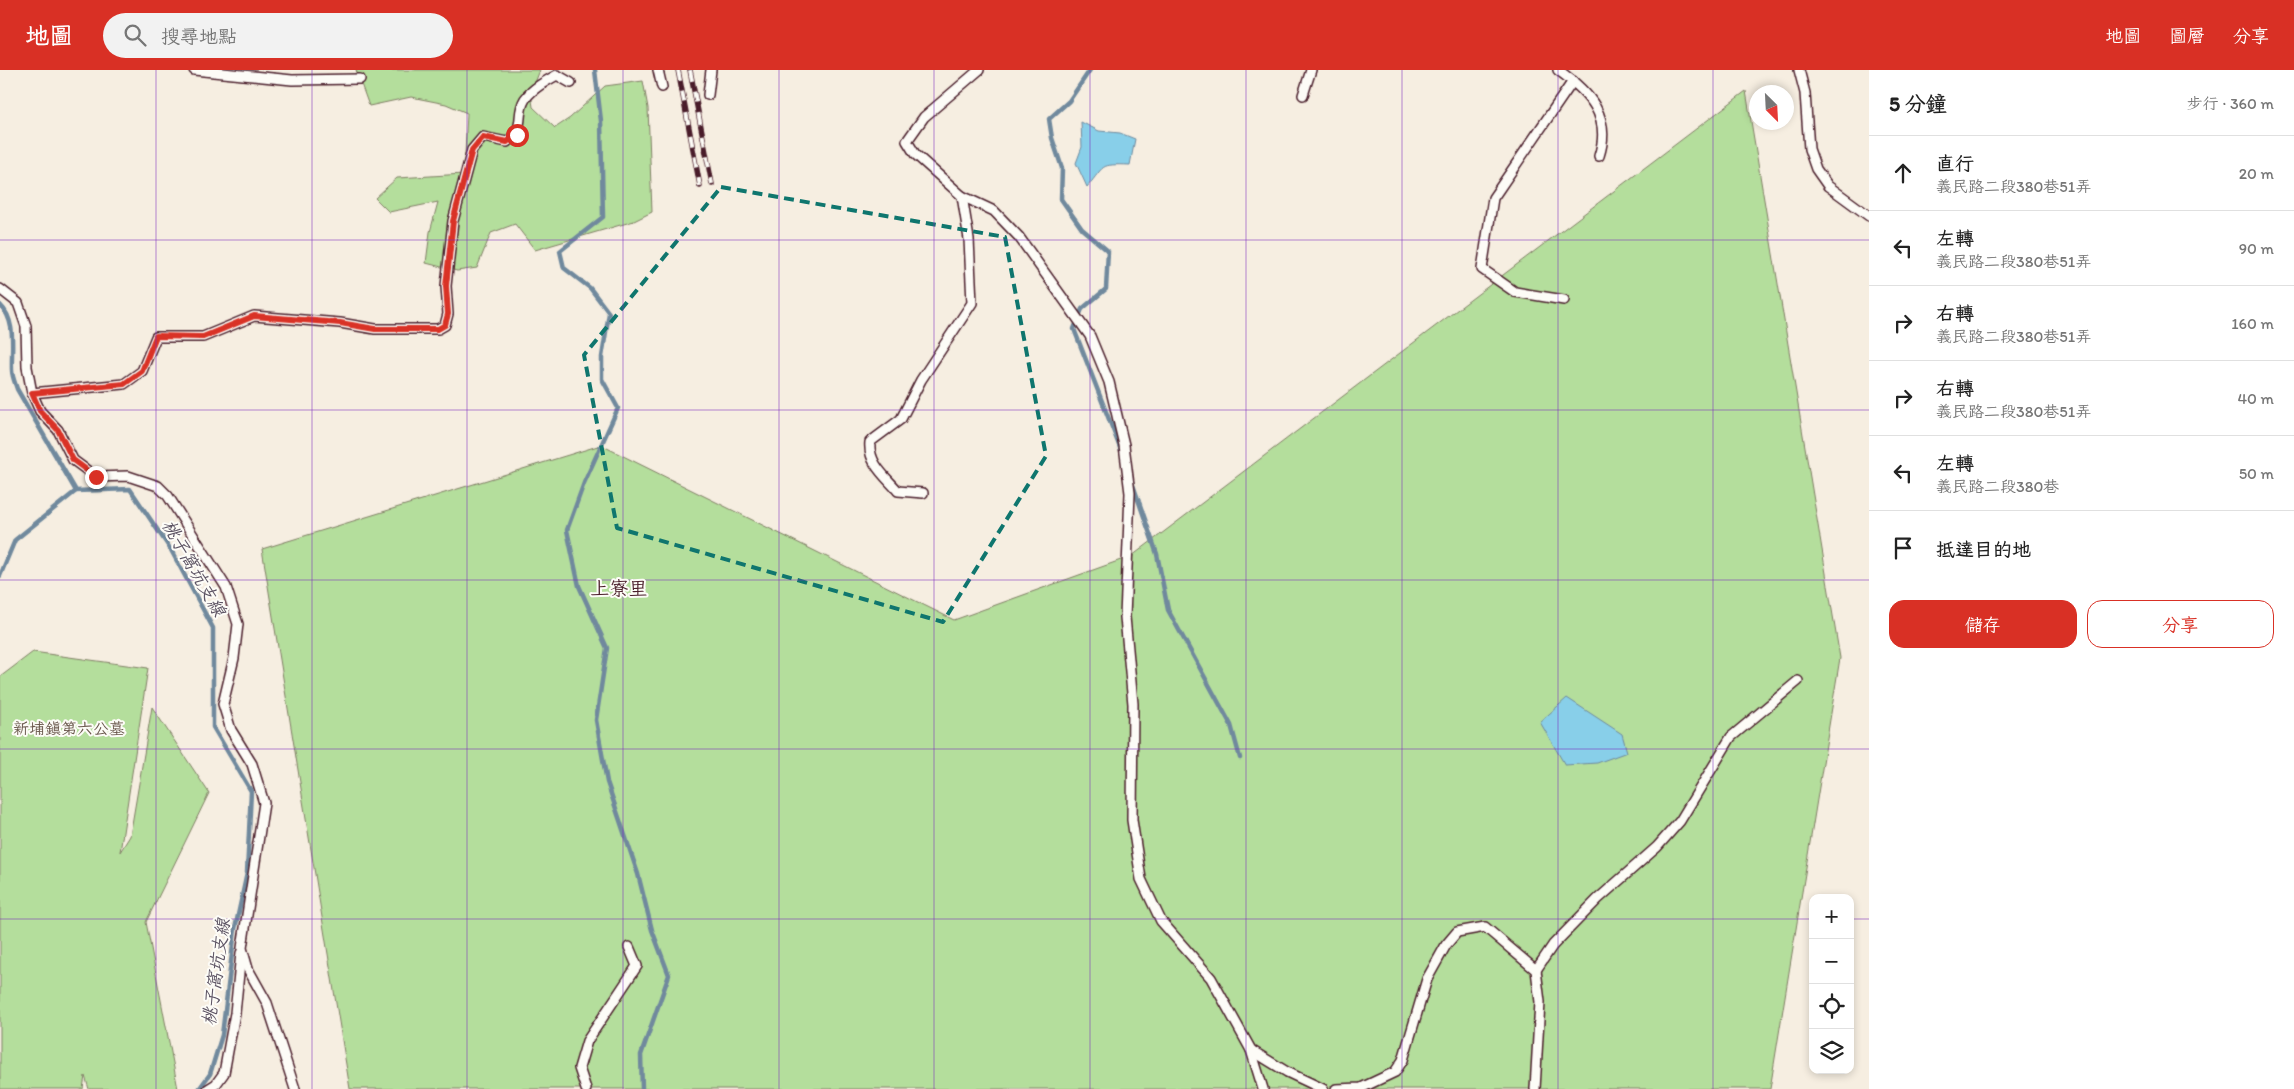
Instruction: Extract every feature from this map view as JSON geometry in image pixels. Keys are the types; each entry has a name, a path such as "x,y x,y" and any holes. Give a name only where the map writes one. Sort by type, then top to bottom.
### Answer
{"lane":[{"path":"194,70 292,80 360,79"},
{"path":"658,70 662,87"},
{"path":"708,95 711,70"},
{"path":"979,70 924,117 907,141 914,154 962,196 994,211 1019,237 1090,336 1109,382 1124,446 1130,493 1125,618 1133,704 1132,820 1141,879 1161,921 1211,978 1251,1050 1263,1089"},
{"path":"1303,95 1310,70"},
{"path":"1558,70 1573,81 1600,113 1604,142 1599,156"},
{"path":"1799,70 1805,93 1809,149 1816,170 1828,186 1869,216"},
{"path":"32,393 124,384 142,371 156,336 203,337 254,316 340,323 375,329 438,329 445,325 448,314 446,286 453,221 472,150 483,137 507,142 517,135 525,100 542,83 557,75 571,83"},
{"path":"1564,300 1515,292 1482,269 1493,198 1573,81"},
{"path":"923,493 898,490 872,462 869,451 870,442 901,419 921,380 972,303 968,239 962,196"},
{"path":"0,289 18,303 26,326 26,366 32,393 40,411 58,430 73,460 96,477 128,476 158,486 168,496 226,586 238,624 234,658 223,704 231,730 252,764 264,803 242,948 235,1013 224,1073 216,1084 208,1089"},
{"path":"1535,1089 1540,1002 1536,970 1553,945 1657,847 1680,821 1731,737 1798,681"},
{"path":"1336,1089 1361,1088 1395,1072 1403,1060 1427,979 1446,945 1457,932 1484,927 1536,970"},
{"path":"586,1089 579,1068 587,1041 637,966 629,947"},
{"path":"242,948 248,969 267,1003 295,1089"},
{"path":"1251,1050 1287,1072 1323,1089"}],"highlighted area":[{"path":"721,187 1005,237 1046,456 943,622 617,528 584,355"}],"green space":[{"path":"356,70 540,70 531,93 533,107 555,128 570,118 605,86 643,81 648,108 652,212 634,221 535,250 515,224 491,233 477,268 457,271 426,263 430,232 438,202 389,212 375,198 397,178 464,174 467,113 446,104 411,97 369,106"},
{"path":"1746,91 1749,109 1749,130 1752,130 1840,658 1770,1089 350,1089 262,549 601,445 954,620 1132,556"},
{"name":"新埔鎮第六公墓","path":"33,652 148,668 120,852 130,836 152,707 209,793 146,922 178,1089 89,1089 85,1076 83,1089 0,1089 0,677"}],"water":[{"path":"1081,122 1099,131 1120,133 1135,139 1130,165 1104,167 1087,187 1076,163 1082,147"},
{"path":"1567,698 1622,734 1627,752 1597,763 1565,765 1540,722"}],"waterway":[{"path":"595,70 601,121 603,217 560,251 564,268 590,288 609,313 602,357 602,379 618,408 584,483 567,530 579,586 607,648 596,720 607,782 638,874 652,930 669,975 641,1055 642,1089"},
{"path":"1090,70 1069,101 1049,119 1052,138 1062,168 1061,199 1082,229 1108,251 1106,289 1082,309 1074,329 1122,453"},
{"name":"桃子窩坑支線","path":"0,305 9,319 11,327 12,372 17,389 76,491 130,489 171,550 213,628 213,727 251,791 247,873 235,929 222,1035 210,1074 199,1089"},
{"path":"1132,482 1157,554 1168,610 1231,725 1240,758"},
{"path":"0,576 15,540 76,491"}],"railway":[{"path":"678,70 700,186"},
{"path":"690,70 712,184"}],"district":[{"name":"上寮里","path":"619,588"}],"route":[{"path":"96,477 73,460 58,430 40,411 32,393 124,384 142,371 156,336 203,337 254,316 340,323 375,329 438,329 445,325 448,314 446,286 453,221 472,150 483,137 507,142 517,135"}]}
